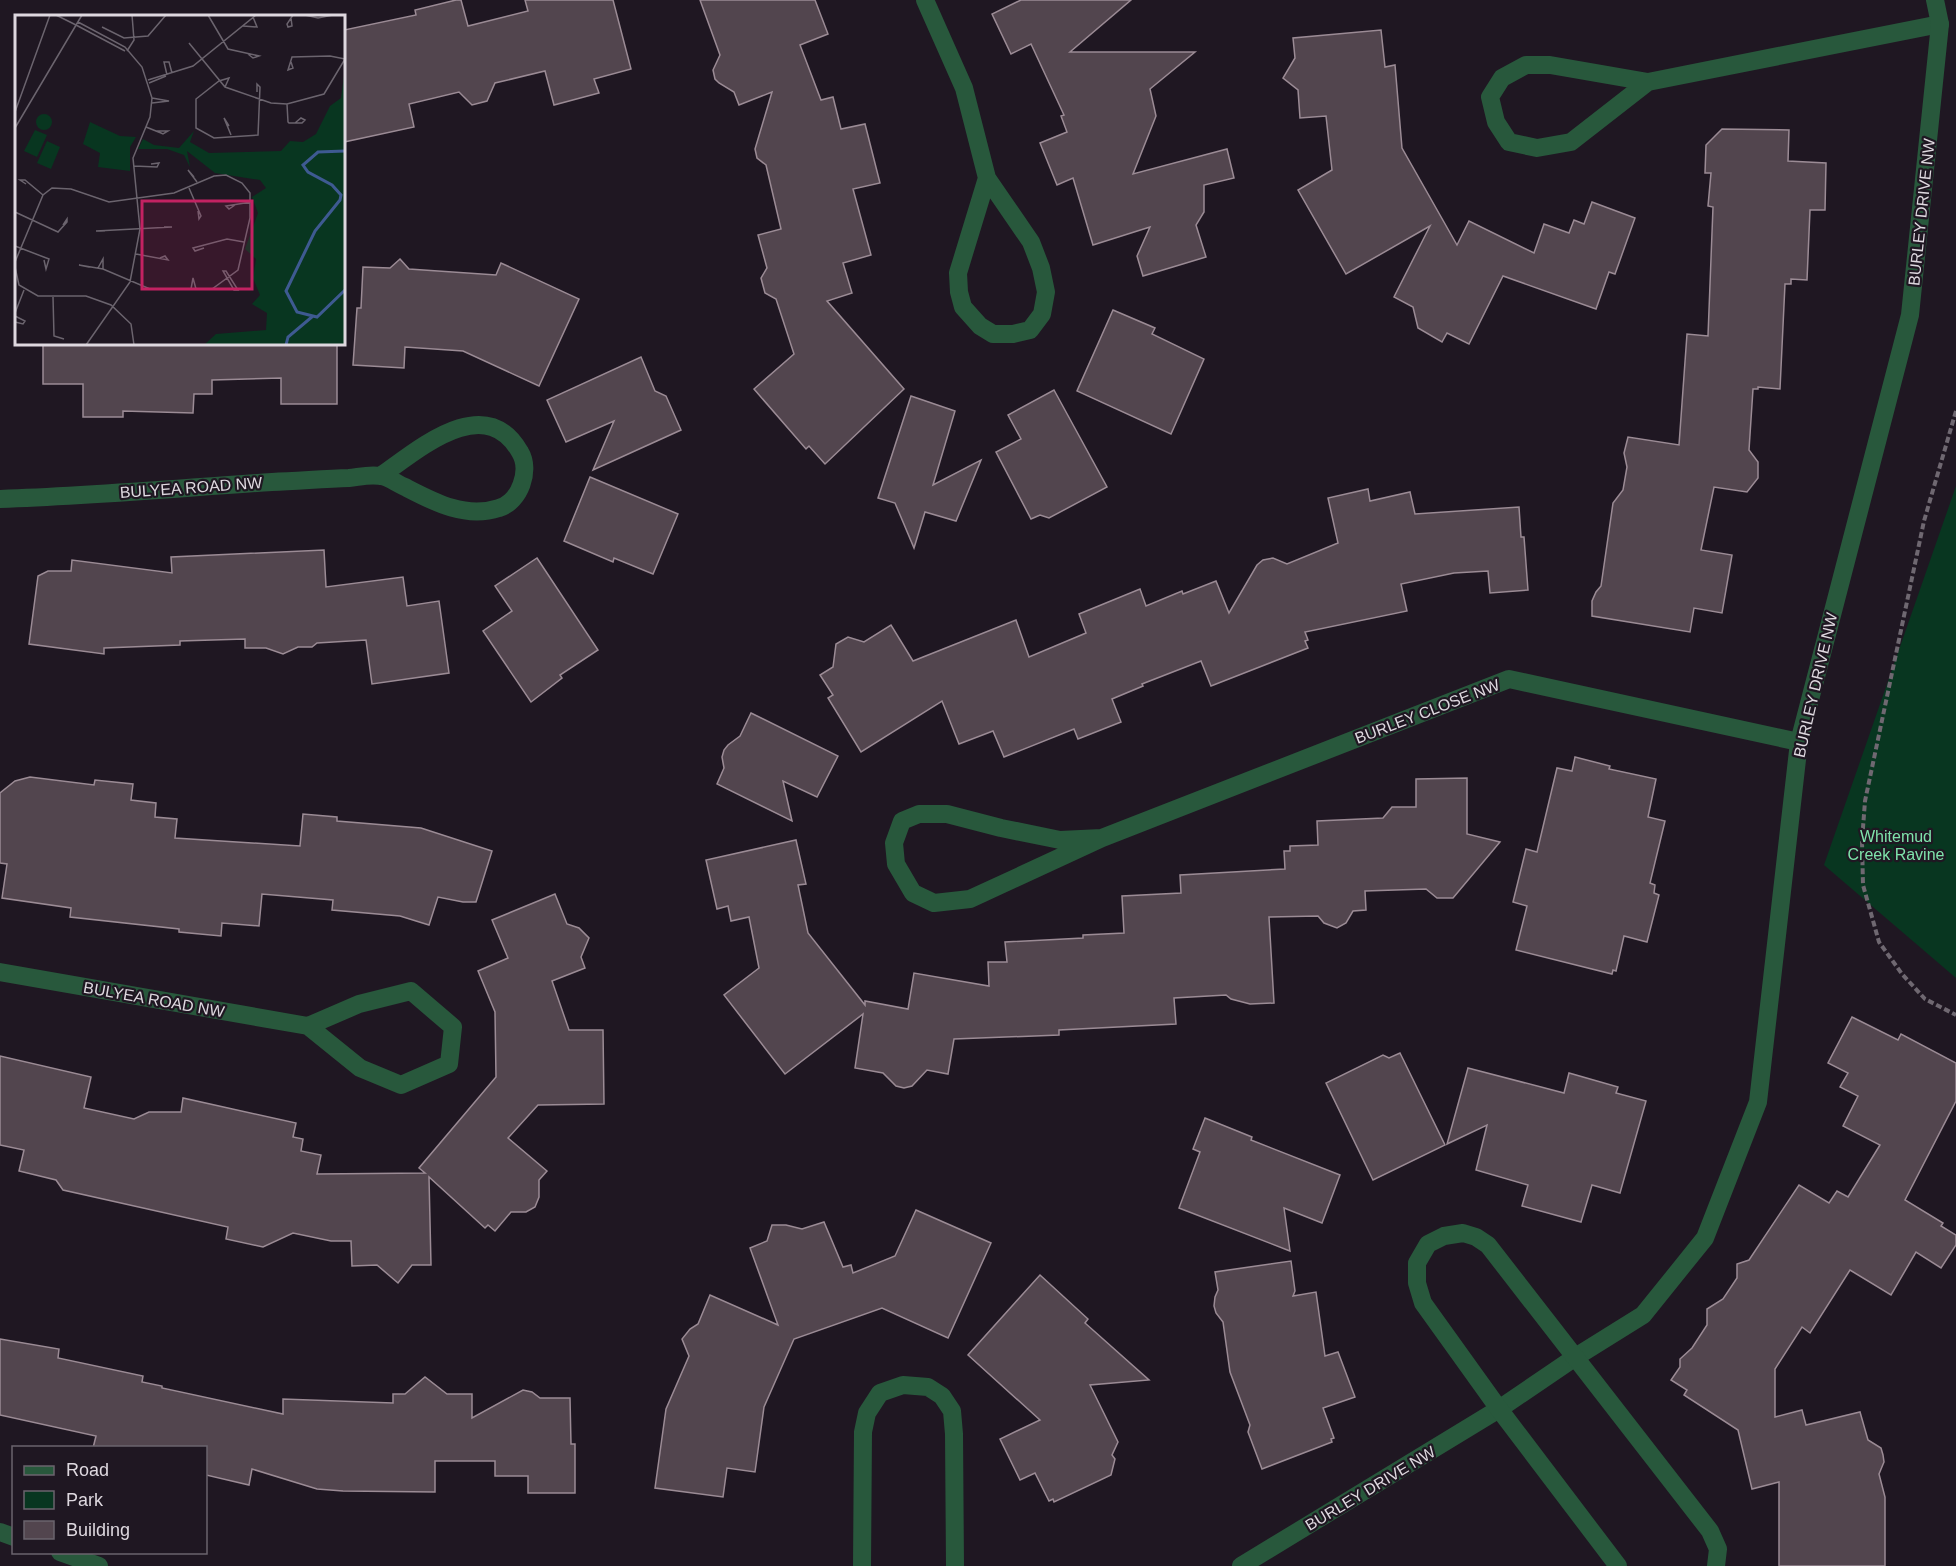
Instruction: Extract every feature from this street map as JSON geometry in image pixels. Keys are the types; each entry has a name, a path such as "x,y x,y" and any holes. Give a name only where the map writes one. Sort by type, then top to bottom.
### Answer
{"street":[{"path":"925,0 964,88 987,178 1031,242 1041,268 1046,292 1042,314 1029,330 1013,334 993,334 980,326 963,307 959,292 958,273 987,178"},
{"name":"BURLEY DRIVE NW","path":"1241,1566 1498,1409 1643,1315 1705,1238 1758,1102 1799,742 1910,315 1940,24 1935,0"},
{"path":"1648,82 1570,142 1537,148 1509,142 1496,122 1490,98 1502,78 1526,65 1550,65 1648,82 1940,24"},
{"path":"481,424 513,440 522,455 524,477 516,496 501,508 472,513 441,506 382,476 418,449 449,432 465,425 481,424"},
{"name":"BULYEA ROAD NW","path":"0,499 382,476"},
{"name":"BURLEY CLOSE NW","path":"1102,838 1060,840 946,814 919,814 902,821 894,843 896,864 914,893 934,903 970,899 1102,838 1509,679 1799,742"},
{"name":"BULYEA ROAD NW","path":"0,972 308,1026 360,1068 401,1084 449,1064 453,1027 411,991 359,1004 308,1026"},
{"path":"1618,1566 1498,1409 1423,1303 1417,1283 1418,1263 1428,1245 1444,1236 1463,1233 1476,1237 1488,1245 1710,1531 1718,1549 1716,1566"},
{"path":"862,1566 863,1432 867,1413 880,1393 903,1385 928,1388 942,1396 952,1411 955,1566"},
{"path":"66,1554 99,1566"}],"path":[{"path":"1956,411 1924,521 1865,801 1862,841 1863,885 1879,942 1902,974 1925,999 1956,1015"}],"green space":[{"name":"Whitemud Creek Ravine","path":"1956,486 1956,978 1824,865"}],"building":[{"path":"461,0 468,26 528,11 525,0 613,0 631,69 594,79 599,93 554,105 545,71 495,83 487,101 472,105 459,92 409,104 414,127 345,142 345,30 416,15 415,10"},
{"path":"700,0 815,0 828,34 800,45 821,100 833,97 841,129 865,124 880,183 853,189 871,255 843,263 852,293 827,301 904,389 825,464 809,446 806,449 754,389 794,354 776,299 765,293 761,278 767,268 758,235 781,229 766,165 757,158 755,149 772,92 739,105 734,92 715,79 713,70 720,55"},
{"path":"1021,0 1131,0 1070,52 1195,52 1150,89 1156,116 1133,174 1227,149 1234,178 1204,185 1204,212 1196,225 1206,257 1143,276 1137,256 1150,227 1093,245 1073,178 1057,185 1040,143 1067,132 1061,116 1064,115 1031,44 1011,54 992,14"},
{"path":"1381,30 1385,67 1395,65 1402,148 1457,245 1469,221 1534,253 1544,224 1569,233 1574,220 1584,224 1592,202 1635,218 1615,274 1609,272 1596,309 1503,276 1469,344 1447,333 1442,342 1418,328 1413,307 1394,297 1430,226 1346,274 1298,190 1332,170 1326,116 1300,118 1298,90 1283,78 1295,58 1293,38"},
{"path":"1722,129 1789,130 1788,161 1826,163 1825,210 1810,210 1807,280 1791,279 1791,284 1785,284 1780,389 1758,387 1758,389 1753,389 1749,450 1758,462 1758,478 1747,492 1714,487 1701,550 1732,555 1722,613 1694,608 1690,632 1592,616 1592,601 1601,586 1613,503 1623,490 1627,467 1624,453 1628,437 1679,445 1687,334 1708,336 1713,207 1708,206 1711,173 1705,173 1706,145"},
{"path":"400,259 409,269 496,275 501,263 579,299 539,386 463,351 405,347 404,368 353,365 357,308 361,308 363,267 390,268"},
{"path":"1113,310 1155,328 1152,334 1204,359 1171,434 1077,391"},
{"path":"43,345 337,345 337,404 281,404 281,378 212,380 212,394 194,394 193,413 123,411 123,417 83,417 83,384 43,384"},
{"path":"641,357 655,391 666,396 681,430 593,470 614,421 566,442 547,400"},
{"path":"1054,390 1107,487 1049,518 1040,515 1031,519 996,452 1021,439 1008,415"},
{"path":"911,396 955,411 933,485 981,460 956,521 925,512 914,548 895,503 878,498"},
{"path":"590,477 678,514 653,574 614,558 613,562 564,541"},
{"path":"1368,489 1370,501 1410,492 1415,514 1519,507 1528,590 1490,593 1488,571 1454,573 1401,584 1407,611 1305,632 1308,648 1211,686 1201,661 1142,684 1143,686 1112,699 1121,722 1078,739 1074,729 1004,757 993,731 959,744 942,701 861,752 828,698 833,695 820,675 833,667 836,644 848,637 864,642 891,625 913,661 1016,620 1029,657 1086,633 1079,614 1140,589 1146,606 1182,591 1183,594 1216,581 1229,613 1257,565 1263,560 1273,558 1287,564 1338,543 1328,498"},
{"path":"324,550 326,587 403,577 407,606 439,601 449,673 372,684 366,640 317,643 312,647 298,647 283,654 266,648 245,648 245,639 180,641 180,645 104,648 104,654 29,644 38,576 48,571 71,571 72,560 172,573 171,557"},
{"path":"537,558 598,650 560,675 562,678 531,702 483,631 512,611 495,586"},
{"path":"751,713 838,756 817,797 783,781 792,821 717,784 724,768 722,757 724,750 740,736"},
{"path":"1575,757 1610,766 1609,769 1656,779 1648,817 1665,821 1650,883 1655,885 1654,893 1659,895 1647,942 1624,936 1616,971 1613,970 1612,974 1516,950 1527,906 1513,902 1526,849 1537,852 1557,768 1572,771"},
{"path":"30,777 94,785 95,780 133,784 131,800 156,803 155,817 177,819 175,838 300,846 303,814 337,817 337,821 421,828 492,851 476,902 438,897 429,925 400,916 332,910 333,900 262,894 259,926 222,923 221,936 70,917 71,908 2,898 7,864 0,863 0,793 15,781"},
{"path":"1467,778 1467,834 1500,842 1453,898 1437,898 1426,889 1365,891 1366,910 1353,911 1346,923 1337,928 1324,923 1318,916 1269,917 1274,1003 1250,1004 1231,999 1226,995 1174,998 1176,1024 1059,1030 1059,1035 954,1039 948,1074 927,1070 912,1086 904,1088 896,1086 883,1073 855,1068 863,1014 785,1074 724,995 759,968 749,917 731,921 728,906 717,909 706,860 796,840 806,884 798,885 808,933 865,1005 865,1001 908,1009 914,973 989,986 988,962 1007,962 1005,942 1083,938 1083,935 1124,933 1122,896 1181,893 1180,875 1285,869 1284,851 1290,851 1290,846 1318,845 1317,821 1383,818 1392,807 1416,807 1416,779"},
{"path":"555,894 567,924 579,928 589,938 581,957 585,968 552,981 569,1030 603,1030 604,1104 538,1105 508,1138 547,1171 539,1180 539,1197 535,1207 526,1212 511,1212 495,1231 488,1225 485,1228 429,1177 431,1265 412,1265 398,1283 377,1265 352,1266 351,1241 331,1241 293,1233 263,1247 226,1239 228,1227 63,1190 56,1180 19,1171 24,1150 0,1145 0,1056 91,1077 84,1108 134,1119 149,1112 181,1112 183,1098 296,1123 293,1137 303,1139 301,1151 321,1155 317,1174 425,1173 419,1168 496,1077 495,1012 478,971 508,958 492,920"},
{"path":"1852,1017 1898,1040 1901,1034 1956,1063 1956,1101 1905,1200 1943,1223 1941,1226 1956,1235 1956,1245 1941,1268 1916,1252 1891,1295 1850,1270 1810,1333 1802,1327 1775,1369 1775,1417 1802,1410 1806,1425 1860,1412 1868,1440 1881,1448 1884,1462 1879,1474 1885,1497 1885,1566 1779,1566 1779,1482 1752,1489 1738,1430 1684,1395 1687,1390 1671,1380 1680,1367 1680,1359 1692,1348 1707,1325 1707,1309 1723,1299 1737,1278 1737,1264 1749,1260 1799,1185 1829,1203 1837,1191 1848,1197 1880,1145 1843,1126 1858,1096 1840,1087 1848,1073 1828,1063"},
{"path":"1400,1053 1445,1145 1373,1180 1326,1083 1383,1055 1389,1058"},
{"path":"1468,1068 1564,1093 1569,1073 1618,1087 1616,1093 1646,1101 1620,1193 1592,1185 1581,1222 1522,1206 1528,1185 1476,1170 1487,1125 1447,1144"},
{"path":"1205,1118 1252,1137 1251,1140 1340,1175 1322,1223 1284,1208 1290,1251 1179,1208 1200,1152 1193,1149"},
{"path":"916,1210 991,1243 948,1338 882,1308 794,1339 764,1407 755,1472 727,1468 723,1497 655,1488 666,1409 689,1356 682,1339 690,1329 698,1324 710,1295 778,1325 750,1248 767,1241 772,1225 786,1225 802,1229 824,1222 843,1267 851,1265 853,1273 895,1256"},
{"path":"1291,1261 1295,1291 1293,1296 1316,1292 1325,1356 1338,1352 1355,1397 1323,1408 1334,1438 1331,1439 1332,1442 1262,1469 1248,1432 1250,1425 1230,1372 1223,1322 1214,1306 1218,1290 1215,1272"},
{"path":"1040,1275 1088,1319 1085,1323 1149,1380 1090,1385 1118,1442 1112,1455 1115,1459 1111,1475 1054,1502 1053,1499 1049,1501 1035,1473 1020,1480 1000,1439 1040,1420 968,1355"},
{"path":"0,1339 59,1349 58,1358 143,1376 142,1382 162,1386 162,1388 283,1414 283,1399 393,1403 393,1394 405,1394 425,1377 447,1394 472,1394 472,1418 523,1390 532,1392 540,1398 570,1398 571,1444 575,1444 575,1493 528,1493 528,1476 495,1476 495,1461 435,1461 435,1492 317,1489 252,1469 249,1485 207,1475 207,1446 94,1446 96,1436 0,1415"}]}
